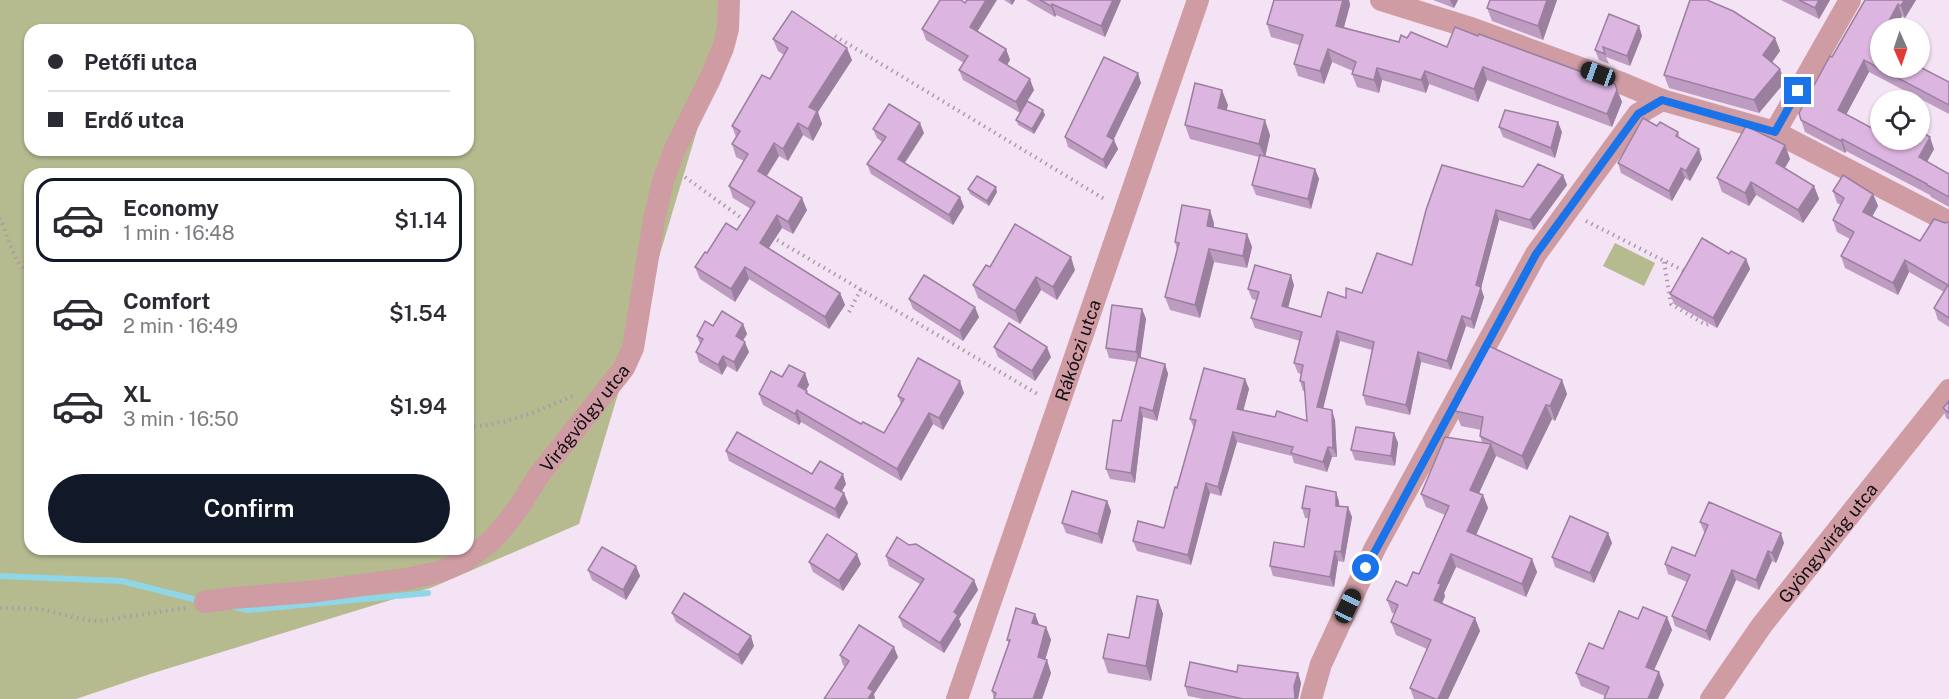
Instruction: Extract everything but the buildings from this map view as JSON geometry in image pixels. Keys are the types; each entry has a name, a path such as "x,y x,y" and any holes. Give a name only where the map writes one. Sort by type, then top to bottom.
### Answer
{"street":[{"name":"Virágvölgy utca","path":"474,554 490,542 519,507 539,475 624,368 633,348 654,219 669,166 723,48 728,29 729,0"},
{"name":"Rákóczi utca","path":"957,699 1198,0"},
{"path":"1381,0 1471,28 1662,100 1775,132 1949,222"},
{"path":"1775,132 1850,0"},
{"path":"1311,699 1322,664 1375,548 1536,254 1638,114 1662,100"},
{"name":"Gyöngyvirág utca","path":"1711,699 1762,625 1949,390"},
{"name":"Virágvölgy utca","path":"205,602 309,592 407,579 442,571 473,555"}],"path":[{"path":"835,36 1125,212"},
{"path":"669,166 757,228"},
{"path":"1567,211 1690,274"},
{"path":"0,218 17,259 24,270"},
{"path":"766,233 1058,406"},
{"path":"1664,261 1671,304 1706,325 1709,324"},
{"path":"849,312 861,289"},
{"path":"474,426 524,417 582,392"},
{"path":"0,608 41,609 98,621 186,608 205,602"}],"green space":[{"path":"0,0 736,0 579,524 433,587 76,699 0,699"},
{"path":"1615,243 1655,263 1644,286 1603,266"}],"waterway":[{"path":"0,576 122,581 201,601"},
{"path":"234,607 248,610 428,593"}],"route":[{"path":"1366,568 1536,254 1638,114 1662,100 1775,132 1798,91"}]}
